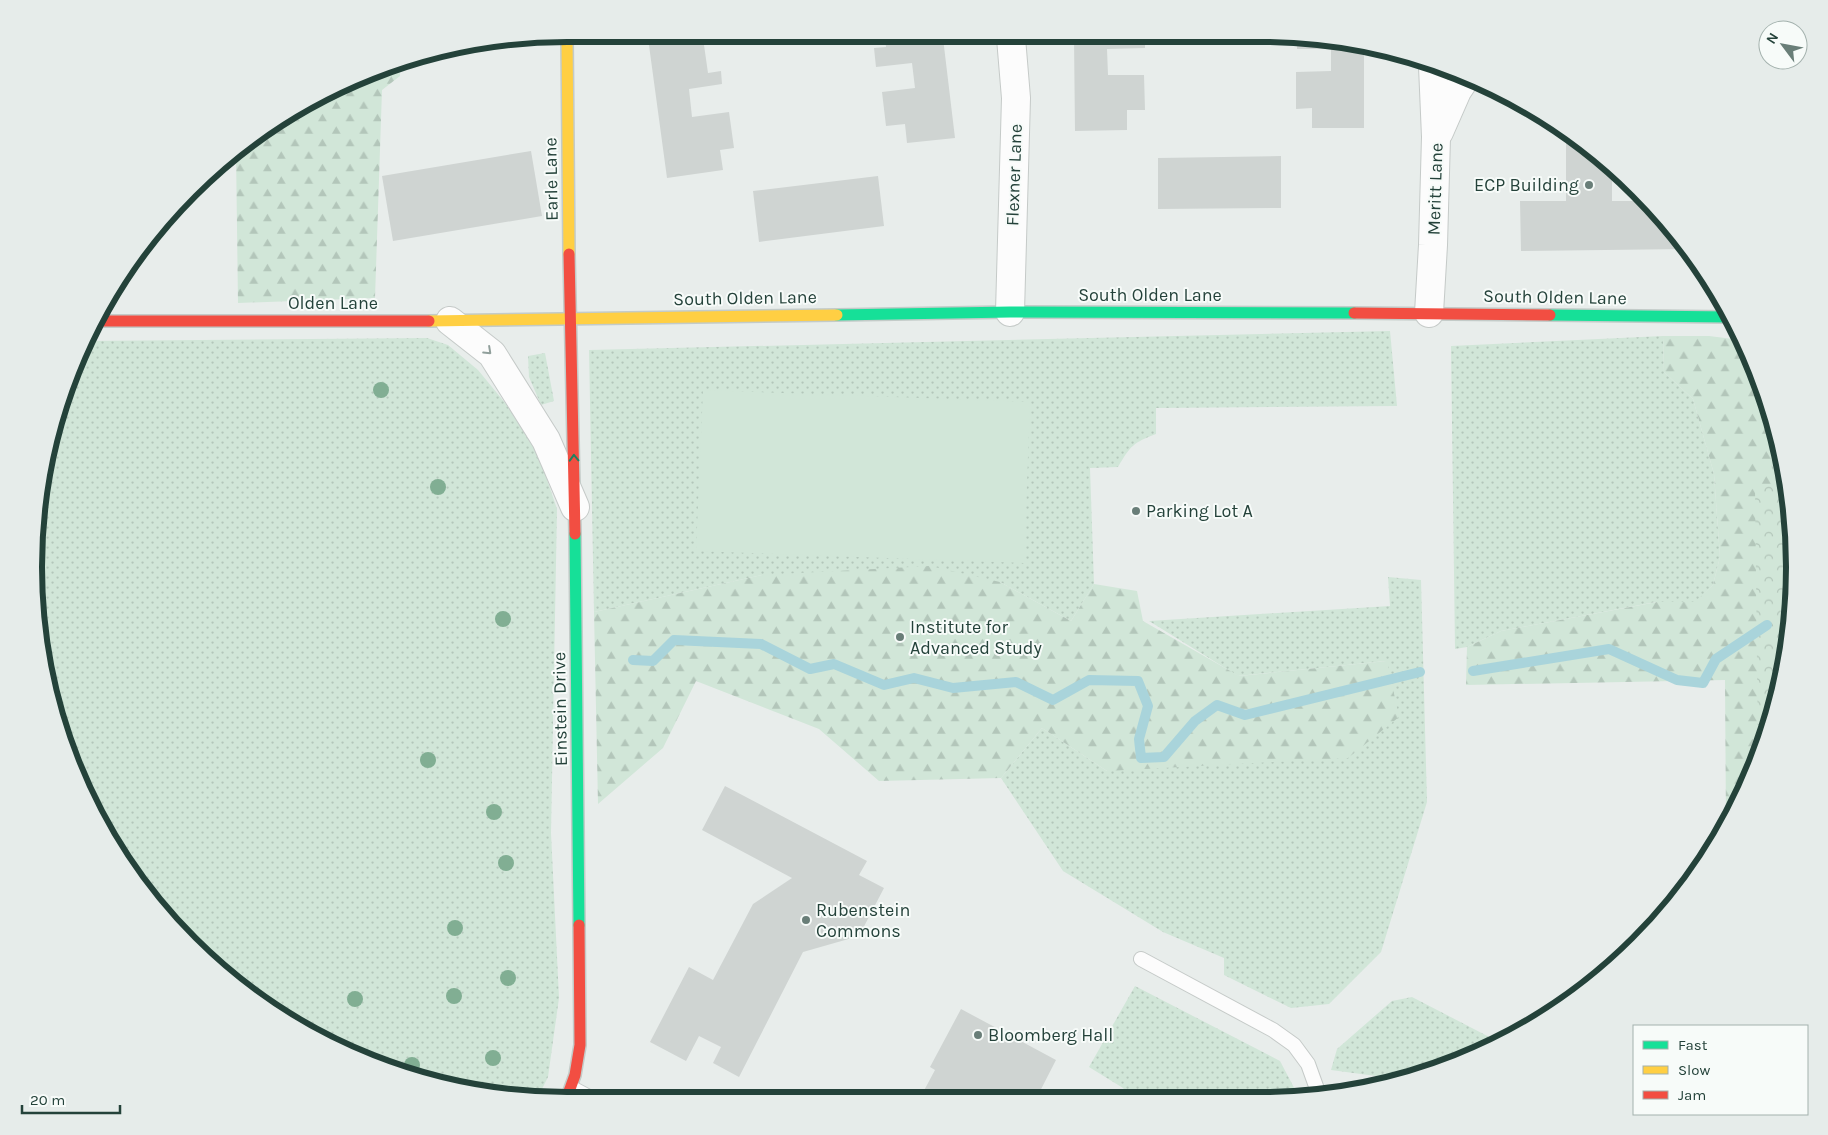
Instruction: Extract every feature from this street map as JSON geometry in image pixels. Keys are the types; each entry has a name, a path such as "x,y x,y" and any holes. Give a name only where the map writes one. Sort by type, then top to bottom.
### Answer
{"street":[{"name":"Earle Lane","path":"567,42 570,319"},
{"name":"Flexner Lane","path":"1010,312 1016,98 1011,42"},
{"name":"Meritt Lane","path":"1429,312 1436,138 1433,72"},
{"path":"1436,138 1457,91 1463,83"},
{"name":"South Olden Lane","path":"570,319 1010,312 1429,312 1721,317"},
{"name":"Olden Lane","path":"104,321 570,319"},
{"name":"Einstein Drive","path":"569,1092 579,1062 580,1036 576,506 570,319"},
{"path":"450,320 492,354 546,440 576,506"}],"lane":[{"path":"1141,960 1273,1030 1294,1045 1308,1064 1317,1089"}],"green space":[{"path":"400,70 400,76 382,90 375,298 238,303 236,161 276,131 305,113 367,82"},
{"path":"1390,331 1397,406 1156,408 1156,434 1133,446 1118,467 1090,468 1094,584 1071,621 1000,582 762,575 594,612 589,350"},
{"path":"1663,336 1664,372 1693,399 1714,474 1720,557 1713,585 1696,602 1656,602 1501,631 1467,647 1455,649 1451,346"},
{"path":"1663,336 1709,336 1733,339 1746,367 1768,432 1781,499 1786,568 1781,636 1775,670 1758,736 1746,768 1726,810 1725,680 1466,685 1467,647 1501,631 1657,602 1695,602 1713,585 1720,557 1714,474 1693,399 1664,372"},
{"path":"427,338 448,345 478,370 506,404 539,456 557,509 551,833 559,998 548,1077 541,1091 499,1088 432,1075 367,1053 305,1022 248,984 196,939 151,887 113,830 82,768 60,703 47,636 42,568 47,499 60,432 82,367 94,341"},
{"path":"545,353 554,401 541,405 529,377 528,356"},
{"path":"703,390 1030,402 1024,563 696,551"},
{"path":"1771,448 1781,499 1786,568 1781,636 1768,703 1758,736 1755,486 1772,486"},
{"path":"930,566 1000,582 1071,621 1094,584 1137,591 1143,621 1239,676 1387,661 1399,717 1348,758 1107,771 1042,728 1001,778 879,781 819,729 696,681 663,748 598,804 594,612 762,575"},
{"path":"1388,577 1421,580 1427,802 1381,952 1329,1004 1291,1008 1224,975 1224,958 1163,932 1063,871 1001,778 1042,728 1107,771 1386,661 1238,676 1149,621 1390,606"},
{"path":"1135,986 1280,1061 1296,1091 1126,1092 1089,1067"},
{"path":"1412,997 1492,1038 1429,1065 1380,1078 1376,1076 1331,1070 1337,1049 1392,1001"}],"building":[{"path":"649,42 704,42 708,73 721,71 722,84 689,89 692,117 729,112 734,148 720,150 723,170 667,178"},
{"path":"885,42 943,42 955,138 907,143 905,124 886,126 882,92 915,88 912,63 876,67 874,48 886,47"},
{"path":"1074,42 1145,42 1145,48 1107,49 1108,75 1144,75 1145,110 1127,110 1127,130 1075,131"},
{"path":"1297,44 1364,53 1364,128 1312,128 1312,108 1296,109 1296,72 1331,71 1331,49 1297,49"},
{"path":"506,46 506,48 451,56 499,47"},
{"name":"ECP Building","path":"1566,141 1612,178 1612,201 1637,201 1678,249 1521,251 1520,201 1566,201"},
{"path":"531,151 542,216 393,241 382,176"},
{"path":"1281,156 1281,208 1158,209 1158,158"},
{"path":"878,176 884,226 759,242 753,191"},
{"name":"Rubenstein Commons","path":"725,786 867,861 859,875 884,888 859,936 803,952 739,1077 713,1063 721,1047 699,1036 686,1061 650,1042 689,967 713,980 753,904 792,878 702,830"},
{"name":"Bloomberg Hall","path":"961,1009 1056,1060 1040,1092 923,1092 935,1070 930,1067"}],"waterway":[{"path":"1473,671 1609,649 1677,680 1703,683 1716,659 1767,625"},
{"path":"633,660 653,661 674,640 761,644 810,669 834,664 884,685 914,678 953,688 1016,682 1053,700 1089,680 1138,681 1148,706 1139,739 1141,758 1164,757 1195,721 1217,705 1245,715 1420,672"}],"traffic: fast":[{"path":"837,315 1010,312 1354,313"},
{"path":"1550,315 1721,317"},
{"path":"575,534 579,925"}],"traffic: slow":[{"path":"567,42 569,254"},
{"path":"429,321 837,315"}],"traffic: jam":[{"path":"569,254 575,534"},
{"path":"1354,313 1550,315"},
{"path":"104,321 429,321"},
{"path":"569,1092 575,1075 580,1045 579,925"}],"place":[{"name":"ECP Building","path":"1589,185"},
{"name":"Parking Lot A","path":"1136,511"},
{"name":"Institute for Advanced Study","path":"900,637"},
{"name":"Rubenstein Commons","path":"806,920"},
{"name":"Bloomberg Hall","path":"978,1035"}]}
